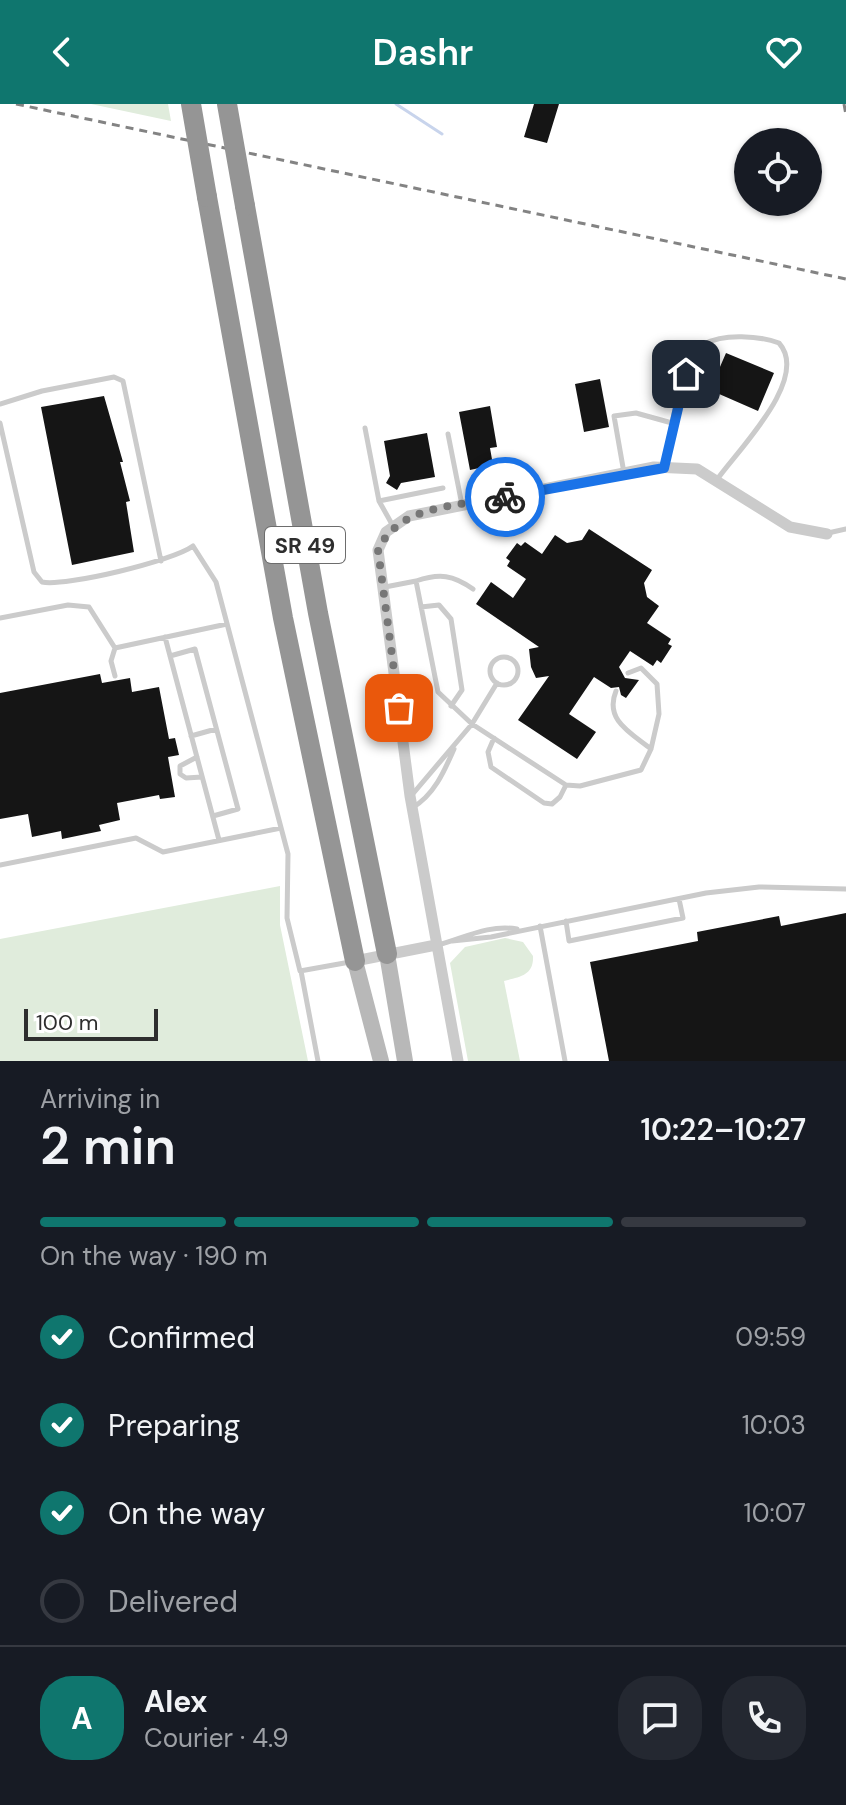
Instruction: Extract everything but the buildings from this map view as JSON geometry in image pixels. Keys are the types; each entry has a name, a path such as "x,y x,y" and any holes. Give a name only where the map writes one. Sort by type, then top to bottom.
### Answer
{"highway":[{"name":"SR 49","path":"191,104 283,618 355,961"},
{"name":"SR 49","path":"227,104 307,555 387,954"}],"main road":[{"name":"SR 49","path":"387,954 405,1061"},
{"name":"SR 49","path":"355,961 381,1061"}],"street":[{"path":"458,1061 411,802 378,550 386,532 409,516 624,473 664,468 697,469 790,527 827,534"},
{"path":"355,961 436,945"}],"lane":[{"path":"664,468 672,423 686,374 706,343 719,338 771,340 784,349 787,369 767,417 716,482"},
{"path":"0,404 71,385 114,377 123,381 161,561"},
{"path":"624,473 614,416 636,413 672,423"},
{"path":"0,423 34,572 42,582 161,561 193,546 216,582 288,854 287,918 301,971 318,1061"},
{"path":"365,428 379,501 393,527"},
{"path":"448,434 463,506"},
{"path":"379,501 443,488"},
{"path":"827,534 846,529"},
{"path":"383,587 443,575 455,577 473,589"},
{"path":"416,581 438,692 472,724 566,785 580,786 641,770 651,749 659,714 657,684 641,668 628,673"},
{"path":"0,618 68,605 89,607 115,648 111,661 115,676"},
{"path":"421,607 439,605 451,619 462,690 451,706"},
{"path":"115,648 227,624"},
{"path":"165,637 219,840"},
{"path":"170,656 195,649 238,809 213,816"},
{"path":"509,658 518,668 517,677 506,685 497,683 491,676 491,667 496,660 509,658"},
{"path":"456,745 441,778 421,803 411,802 472,724 497,683"},
{"path":"616,691 611,702 617,721 651,749"},
{"path":"191,736 216,729"},
{"path":"494,738 488,752 491,767 544,803 552,804 566,785"},
{"path":"197,757 180,766 180,774 186,778 202,777"},
{"path":"0,865 136,838 163,852 281,828"},
{"path":"436,945 466,934 497,928 518,930 759,887 846,889"},
{"path":"566,921 569,941 683,918 679,899"},
{"path":"540,926 565,1061"},
{"path":"301,971 355,961"}],"green space":[{"path":"91,104 168,104 171,121"},
{"path":"280,886 280,925 308,1061 0,1061 0,939"},
{"path":"505,938 523,942 533,956 528,972 504,981 520,1061 468,1061 450,963 465,947"}],"waterway":[{"path":"396,104 442,134"}],"railway":[{"path":"16,104 846,279"},
{"path":"844,104 846,115"}],"way so far":[{"path":"399,708 378,550 386,532 409,516 505,497"}],"route":[{"path":"505,497 654,467 664,468 686,374"}]}
